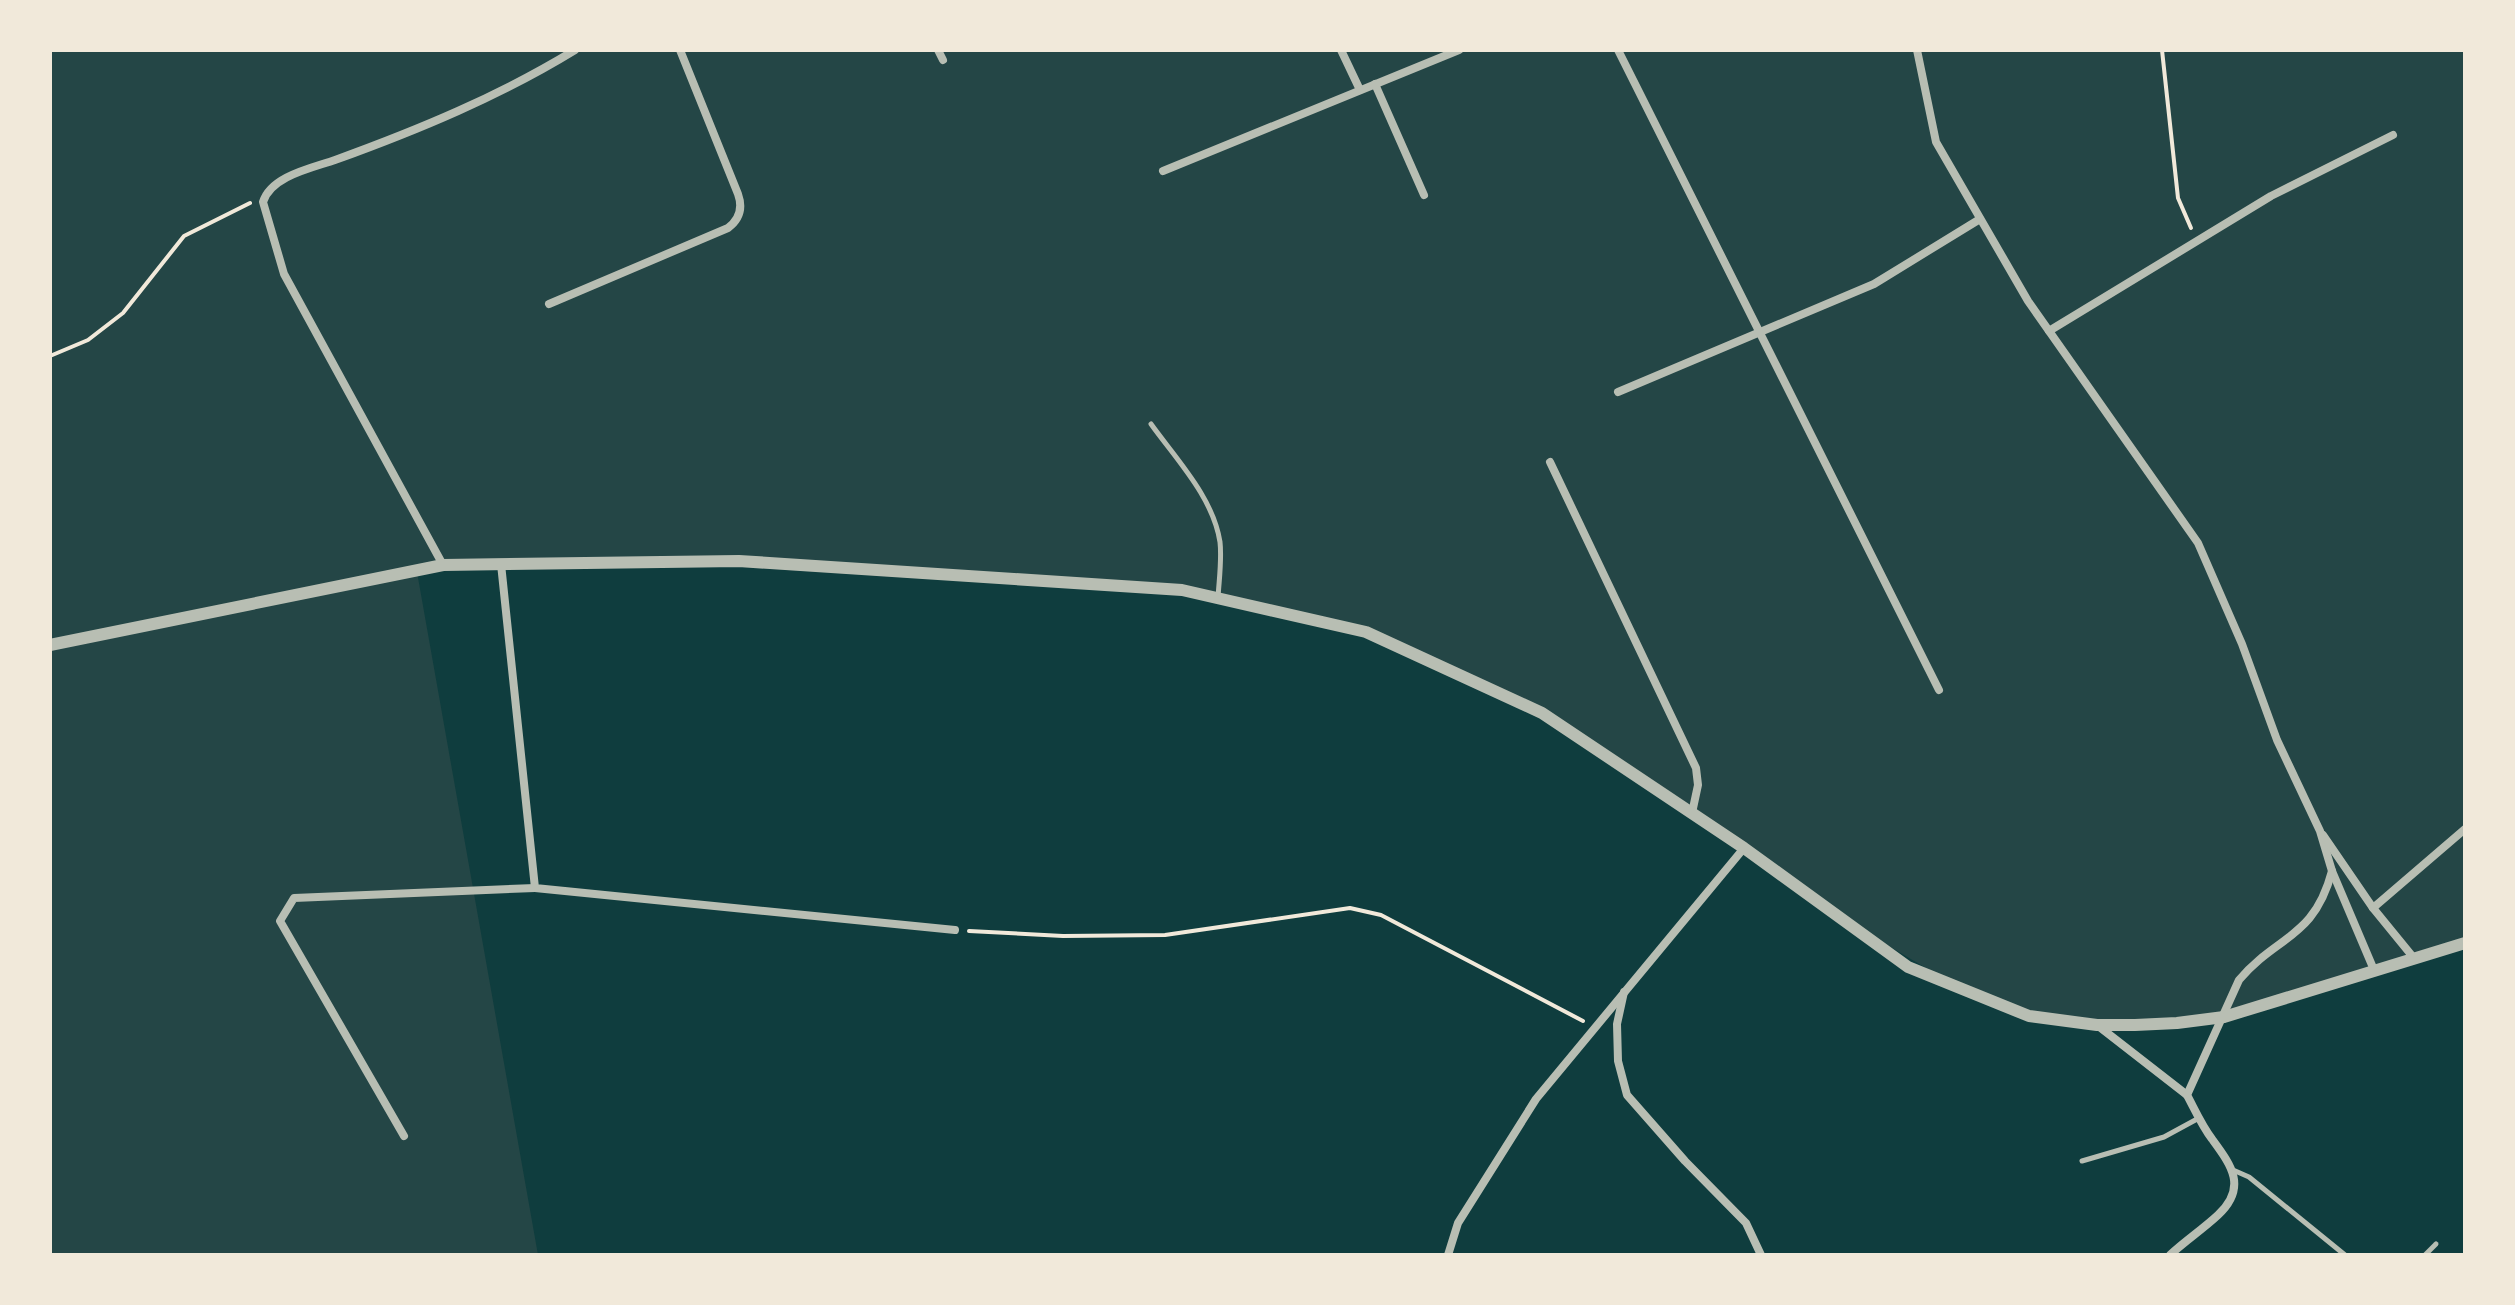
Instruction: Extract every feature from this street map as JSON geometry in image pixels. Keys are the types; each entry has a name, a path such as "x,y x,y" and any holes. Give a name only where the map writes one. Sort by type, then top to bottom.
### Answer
{"street":[{"path":"443,565 284,274 263,208 265,196 295,174 409,133 537,73 575,50"},
{"path":"549,304 728,228 738,217 741,209 738,194 680,50"},
{"path":"938,50 943,60"},
{"path":"1341,50 1360,90"},
{"path":"1163,171 1459,50"},
{"path":"1618,50 1939,690"},
{"path":"1917,50 1936,142 2028,301 2198,543 2242,644 2277,740 2320,831 2332,871 2374,970"},
{"path":"1375,84 1424,195"},
{"path":"2049,331 2271,196 2393,135"},
{"path":"1618,392 1874,284 1980,219"},
{"path":"1550,462 1696,768 1698,785 1692,813"},
{"path":"50,645 443,565 739,561 1182,590 1366,632 1542,713 1744,848 1908,967 2029,1016 2097,1025 2177,1023 2224,1017 2465,943"},
{"path":"501,564 535,888"},
{"path":"2373,908 2465,829"},
{"path":"2320,831 2373,908 2413,957"},
{"path":"1448,1255 1458,1223 1536,1099 1744,848"},
{"path":"2187,1095 2224,1017 2230,997 2251,966 2289,939 2309,920 2324,896 2332,871"},
{"path":"404,1136 280,921 294,898 535,888 955,930"},
{"path":"1625,990 1617,1024 1618,1061 1627,1095 1685,1161 1746,1223 1761,1255"},
{"path":"2097,1025 2187,1095 2233,1170 2232,1195 2220,1213 2170,1255"}],"lane":[{"path":"1151,424 1202,495 1212,518 1220,544 1218,598"},
{"path":"2082,1161 2164,1137 2199,1118"},
{"path":"2233,1170 2249,1177 2345,1255"},
{"path":"2425,1255 2436,1244"}],"path":[{"path":"2162,50 2178,198 2197,241"},
{"path":"50,356 88,340 123,313 184,236 265,196"},
{"path":"955,930 1063,936 1165,935 1350,908 1381,915 1594,1027"}],"shaded area":[{"path":"50,50 2465,50 2465,943 2248,1012 2123,1022 2036,1013 1948,981 1872,936 1687,811 1519,705 1369,637 1223,597 641,561 417,572 538,1255 50,1255"}]}
